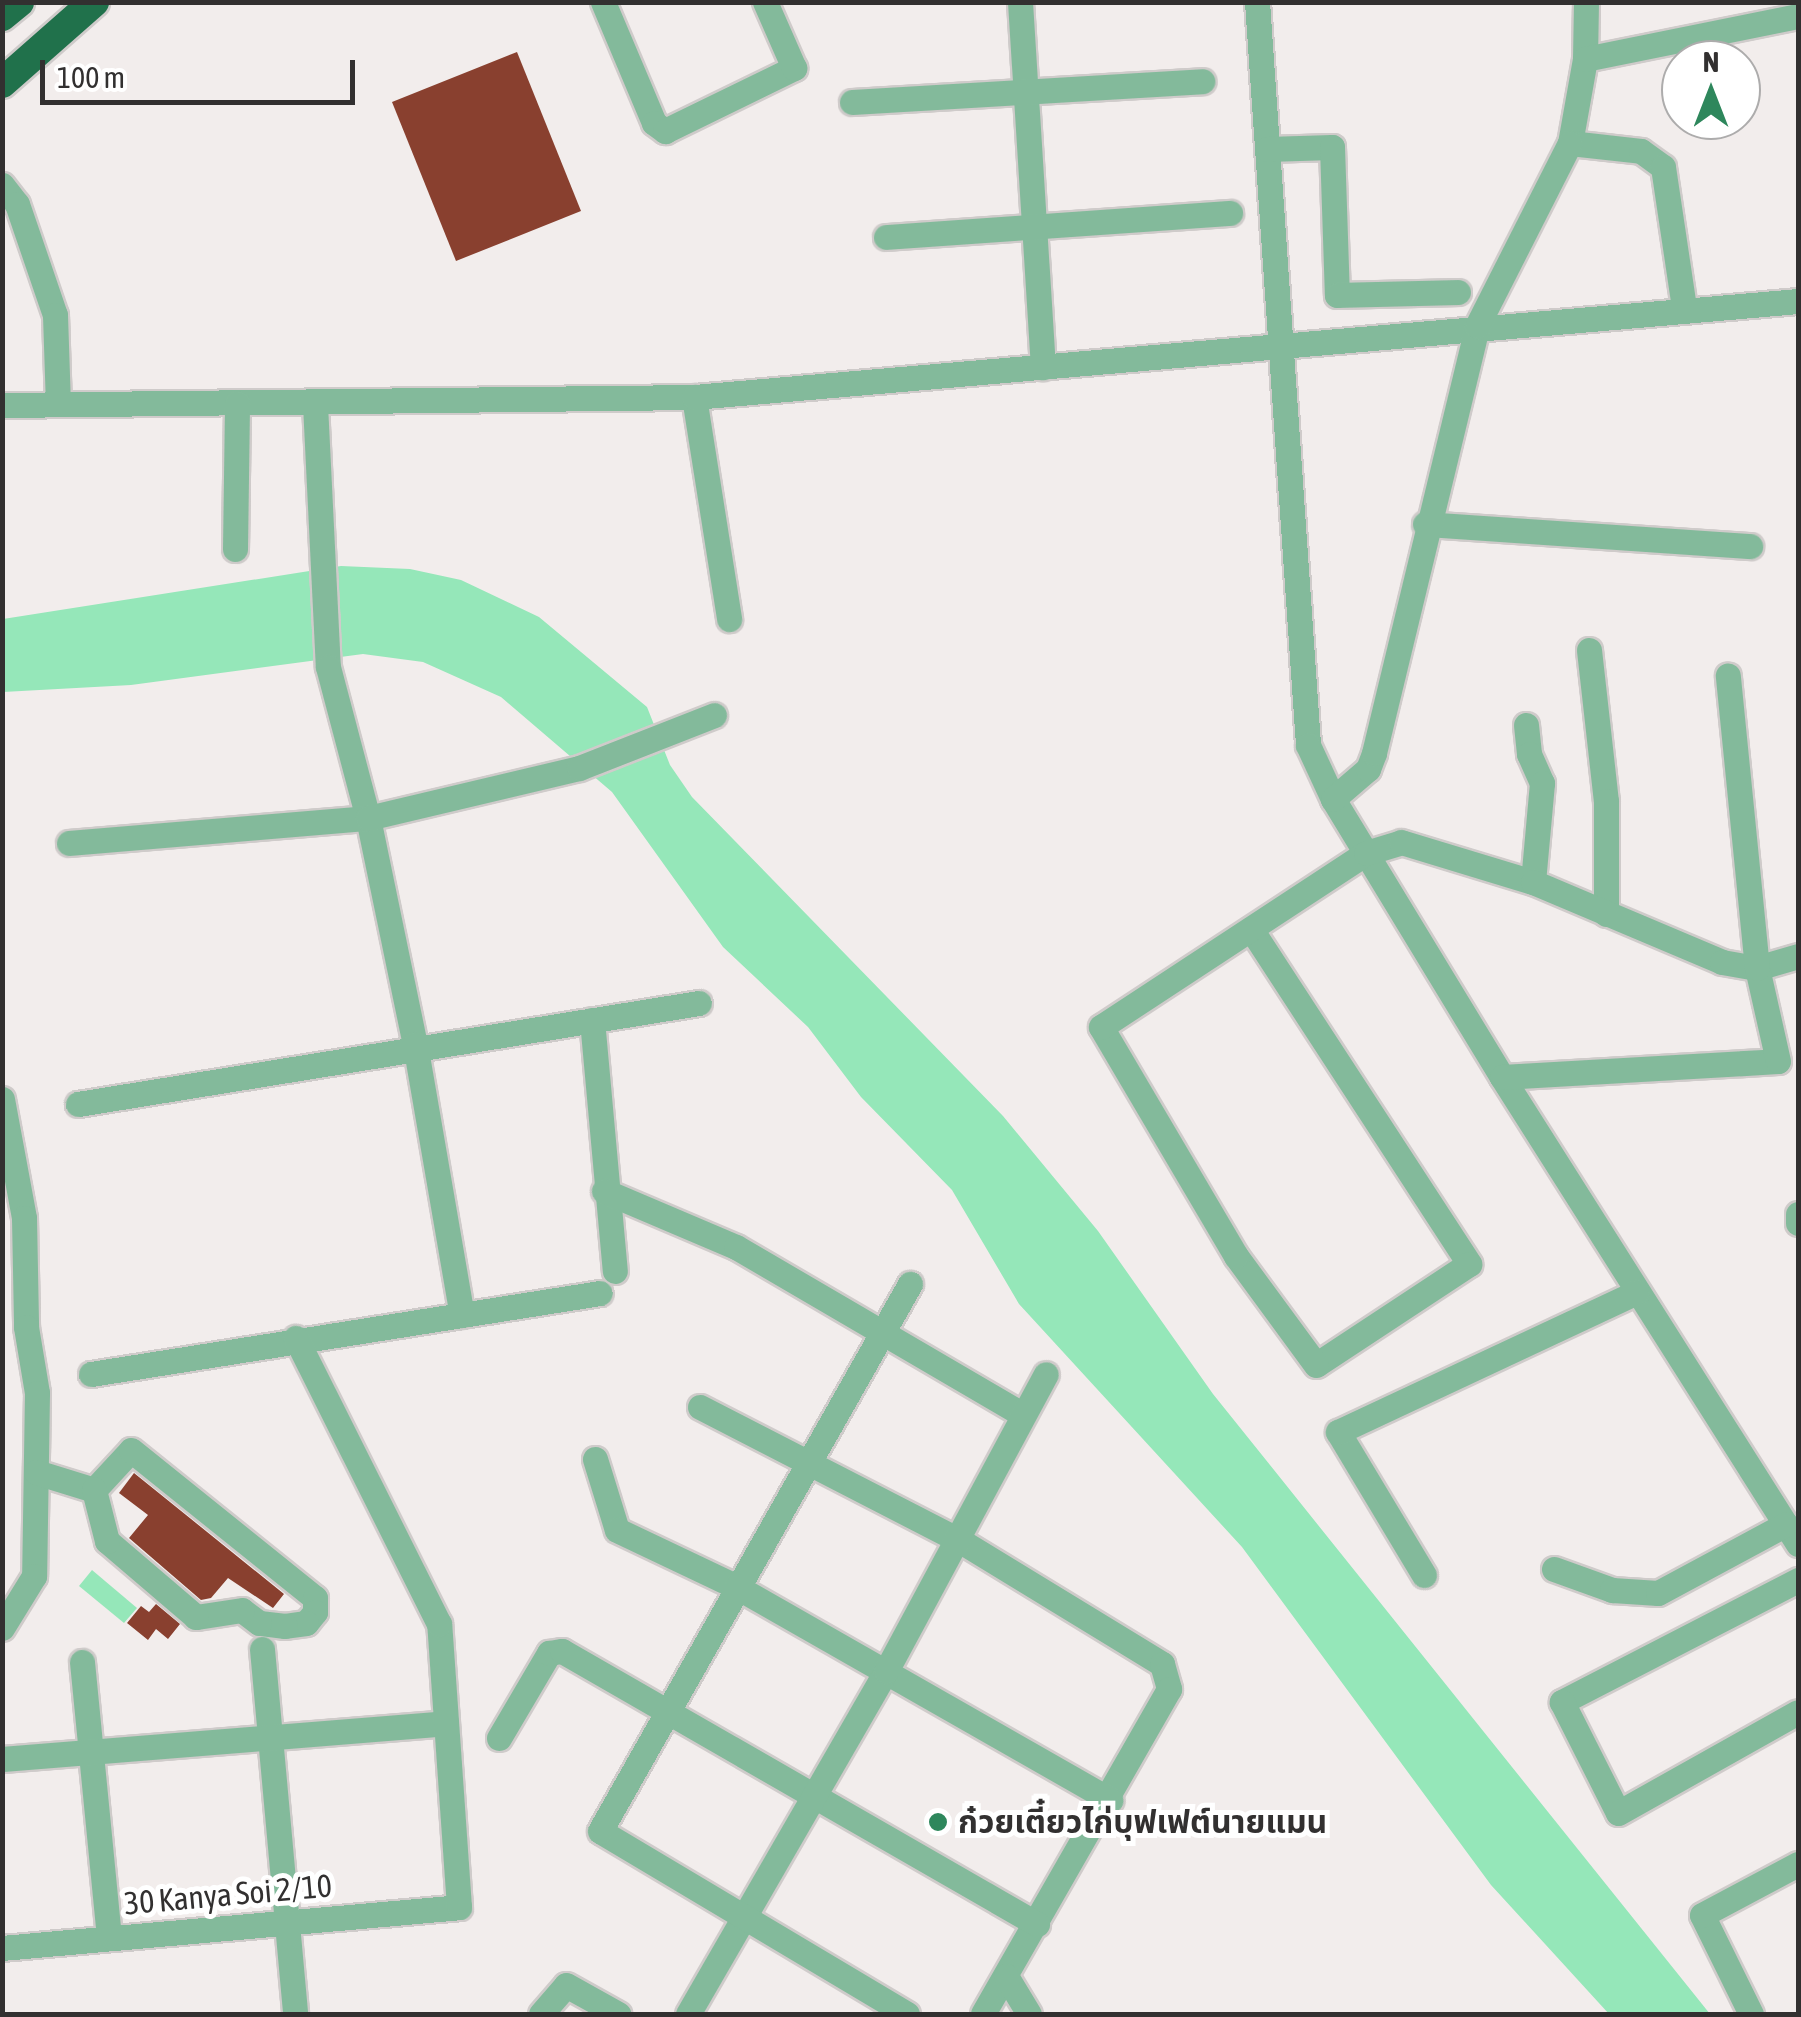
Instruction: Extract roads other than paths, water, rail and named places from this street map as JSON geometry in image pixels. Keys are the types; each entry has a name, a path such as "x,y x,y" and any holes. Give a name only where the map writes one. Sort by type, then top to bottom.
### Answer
{"highway":[{"path":"2,16 18,2"},
{"path":"2,83 94,2"}],"street":[{"path":"603,2 654,123 665,131 794,68 765,2"},
{"path":"1020,2 1037,226 1042,367"},
{"path":"1257,2 1308,745 1333,798 1502,1077 1792,1534 1658,1593 1612,1590 1554,1569"},
{"path":"1333,798 1368,769 1374,753 1426,524 1477,326 1570,143 1585,60 1586,2"},
{"path":"1585,60 1798,16"},
{"path":"852,102 1202,80"},
{"path":"1570,143 1640,151 1663,167 1684,308"},
{"path":"1267,149 1332,146 1337,294 1458,292"},
{"path":"2,185 17,204 55,315 58,404"},
{"path":"886,236 1230,213"},
{"path":"2,405 694,397 1798,301"},
{"path":"694,397 729,619"},
{"path":"235,549 237,403"},
{"path":"315,404 328,667 368,818 415,1044 462,1315"},
{"path":"1426,524 1750,546"},
{"path":"1589,650 1606,801 1606,914"},
{"path":"1502,1077 1778,1061 1757,968 1728,675"},
{"path":"69,844 368,818 579,768 714,714"},
{"path":"1526,724 1529,754 1542,783 1533,882"},
{"path":"1250,929 1469,1264 1316,1365 1236,1256 1101,1027 1250,929 1366,853 1401,842 1430,847 1533,882 1695,954 1757,968 1798,956"},
{"path":"78,1104 415,1044 699,1002"},
{"path":"592,1020 604,1192 615,1271"},
{"path":"2,1099 24,1218 26,1326 38,1393 34,1576 2,1628"},
{"path":"604,1192 736,1247 1022,1414"},
{"path":"1798,1214 1798,1224"},
{"path":"907,2014 740,1918 600,1831 806,1460 910,1284"},
{"path":"1424,1574 1338,1432 1637,1292"},
{"path":"91,1374 296,1338 600,1293"},
{"path":"2,1760 446,1723 439,1624 296,1338"},
{"path":"688,2014 886,1671 1046,1374"},
{"path":"700,1407 958,1540 1162,1664 1169,1689 1110,1800 983,2014"},
{"path":"131,1450 315,1598 315,1612 306,1622 284,1626 259,1623 242,1610 196,1617 107,1541 94,1490 131,1450"},
{"path":"595,1459 616,1530 738,1587 1110,1800"},
{"path":"36,1472 94,1490"},
{"path":"1798,1580 1562,1702 1618,1812 1798,1712"},
{"path":"144,1608 161,1588"},
{"path":"262,1649 295,2014"},
{"path":"499,1738 556,1650 1036,1924"},
{"path":"82,1662 110,1938"},
{"name":"30 Kanya Soi 2/10","path":"2,1948 459,1907 446,1723"},
{"path":"1750,2014 1702,1915 1798,1864"},
{"path":"1006,1976 1028,2014"},
{"path":"541,2014 566,1985 618,2014"}],"place":[{"name":"ก๋วยเตี๋ยวไก่บุฟเฟต์นายแมน","path":"938,1822"}]}
